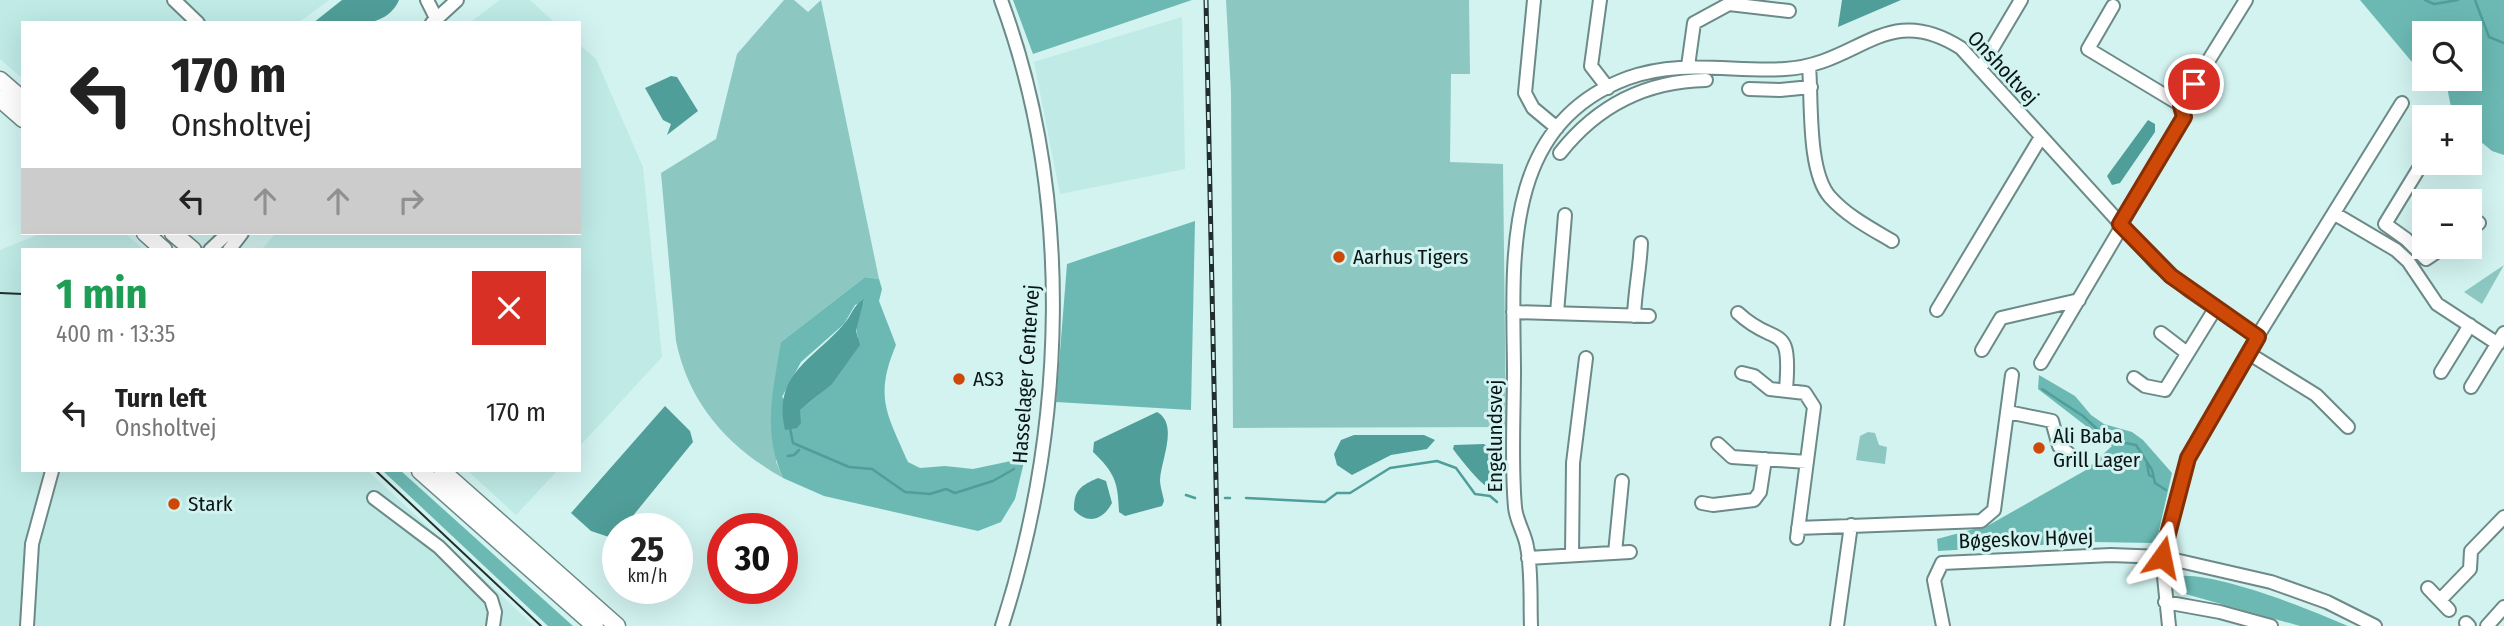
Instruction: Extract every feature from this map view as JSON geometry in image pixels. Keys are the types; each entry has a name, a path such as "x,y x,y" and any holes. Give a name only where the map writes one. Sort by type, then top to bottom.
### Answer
{"main road":[{"path":"0,80 21,98"},
{"path":"0,99 21,117"},
{"path":"147,235 162,248"},
{"path":"175,235 190,248"},
{"path":"421,472 595,626"},
{"path":"443,472 617,626"}],"street":[{"path":"174,0 196,21"},
{"path":"427,0 434,20 457,0"},
{"name":"Hasselager Centervej","path":"1000,0 1035,123 1051,234 1053,290 1046,405 1037,478 1002,626"},
{"path":"1534,0 1525,93 1533,108 1557,128"},
{"path":"1600,0 1591,66 1608,88"},
{"path":"1980,68 2021,0"},
{"path":"2181,106 2246,0"},
{"path":"1688,66 1695,23 1717,10 1729,4 1789,11"},
{"path":"2041,363 2184,117 2181,106 2088,49 2113,6"},
{"name":"Onsholtvej","path":"1855,47 1888,30 1922,28 1954,43 2171,276 2258,337"},
{"name":"Engelundsvej","path":"1531,626 1528,558 1514,503 1513,312 1514,242 1519,205 1533,169 1557,128 1569,117 1608,88 1643,73 1688,66 1784,69 1809,66 1855,47"},
{"path":"1809,66 1818,170 1825,189 1844,210 1892,241"},
{"path":"1560,153 1580,129 1604,110 1637,93 1668,83 1706,80"},
{"path":"1749,89 1811,87"},
{"path":"2169,626 2162,557 2188,458 2248,353 2402,103"},
{"path":"1569,117 1580,129"},
{"name":"Onsholtvej","path":"1937,310 2040,137"},
{"path":"2412,245 2385,224 2415,175"},
{"path":"2334,214 2396,250 2408,261 2437,304 2470,325 2501,338 2470,387"},
{"path":"1557,313 1565,215"},
{"path":"212,248 226,235"},
{"path":"2396,250 2406,239"},
{"path":"1634,316 1635,281 1640,269 1641,243"},
{"path":"1982,349 2001,318 2080,300"},
{"path":"2134,378 2145,386 2165,390 2215,309"},
{"path":"1513,312 1649,316"},
{"path":"1738,313 1749,324 1776,336 1785,345 1789,358 1786,389"},
{"path":"2441,372 2470,325"},
{"path":"2161,332 2187,352"},
{"path":"2248,353 2316,395 2348,427"},
{"path":"1572,555 1573,463 1586,358"},
{"path":"1742,373 1754,376 1770,389 1804,393 1814,407 1797,533 1851,524 1981,520 1991,516 2012,375"},
{"path":"2008,412 2052,421 2059,446 2077,461"},
{"path":"1718,444 1732,457 1807,462"},
{"path":"1702,503 1713,505 1754,500 1760,492 1765,459"},
{"path":"27,626 32,544 52,472"},
{"path":"1615,553 1622,481"},
{"path":"374,499 439,547 491,599 495,612 493,626"},
{"path":"2428,588 2445,605 2470,569 2471,551 2504,517"},
{"path":"1837,626 1851,524"},
{"path":"1528,558 1630,552"},
{"name":"Bøgeskov Høvej","path":"1942,626 1934,580 1938,567 1947,562 2111,555 2162,557 2271,582 2327,602 2375,626"},
{"path":"2165,602 2220,612 2271,626"},
{"path":"2487,626 2504,607"}],"shaded area":[{"path":"0,0 329,0 301,21 21,21 21,77 0,59"},
{"path":"342,0 399,0 393,10 374,21 316,21"},
{"path":"500,0 530,0 553,21 472,21"},
{"path":"784,0 794,0 808,12 821,0 879,279 865,277 781,342 776,462 783,478 728,438 701,404 690,385 676,341 661,173 716,139 737,54"},
{"path":"1013,0 1192,0 1033,54"},
{"path":"1226,0 1469,0 1470,74 1451,74 1450,162 1503,164 1506,427 1233,428 1231,91"},
{"path":"1842,0 1901,0 1838,27"},
{"path":"2360,0 2504,0 2504,155 2492,151 2482,143 2482,105 2451,105 2448,91 2482,91 2482,21 2412,21 2412,62"},
{"path":"1182,17 1185,169 1060,194 1034,62"},
{"path":"581,46 596,59 643,167 662,357 581,445 581,248 263,248 274,235 581,235"},
{"path":"671,76 677,77 698,111 667,135 671,124 663,120 645,88"},
{"path":"2148,120 2155,124 2155,132 2120,183 2112,185 2107,176"},
{"path":"1195,221 1191,410 1056,402 1067,264"},
{"path":"37,235 127,235 142,248 21,248 21,472 369,472 534,626 0,626 0,250"},
{"path":"2504,265 2482,304 2464,292"},
{"path":"865,277 879,279 882,289 879,301 896,345 886,378 886,405 908,462 920,468 945,466 973,469 1025,458 1015,499 1001,522 978,531 824,496 783,478 771,427 781,342","holes":["864,301 858,314 858,337 847,359 827,387 799,410 799,414 782,397 801,362 844,324 855,305"]},
{"path":"864,299 856,331 860,345 832,384 800,410 801,423 797,428 785,430 784,395 790,381"},
{"path":"2039,375 2075,396 2091,415 2104,424 2132,432 2143,440 2172,473 2154,543 2093,542 1938,551 1937,539 1989,525 2086,470 2112,446 2038,389"},
{"path":"665,406 690,431 693,442 635,513 602,513 602,535 591,531 571,513"},
{"path":"1157,412 1167,425 1168,434 1160,480 1164,501 1162,506 1125,516 1119,512 1114,479 1093,452 1094,442"},
{"path":"1868,432 1875,433 1879,445 1887,447 1885,464 1856,460 1860,436"},
{"path":"1354,435 1424,435 1435,440 1427,449 1391,455 1352,475 1337,465 1334,454 1341,440"},
{"path":"1484,444 1491,452 1494,464 1493,477 1488,487 1475,476 1453,449 1454,445"},
{"path":"384,472 402,472 573,626 548,626"},
{"path":"469,472 556,472 516,515"},
{"path":"1098,478 1106,481 1112,503 1100,517 1085,518 1074,510 1075,498 1082,486"},
{"path":"2179,576 2217,580 2240,586 2348,626 2300,626 2189,595 2179,591 2176,580"}],"waterway":[{"path":"2425,0 2434,4 2458,0"},
{"path":"2475,0 2489,37 2504,43"},
{"path":"2042,389 2083,416 2109,440 2136,445 2152,470 2155,483 2166,490"},
{"path":"790,428 793,443 849,467 872,469 905,492 930,494 946,489 955,493 993,481 1014,469"},
{"path":"788,456 799,450"},
{"path":"1246,498 1325,502 1337,493 1350,493 1390,468 1437,461 1456,468 1475,494 1490,496 1497,502"},
{"path":"2147,464 2149,475 2153,477"},
{"path":"1186,495 1195,498"},
{"path":"1225,498 1230,498"}],"tram line":[{"path":"0,293 21,294"},
{"path":"377,472 541,626"}],"railway":[{"path":"1206,0 1219,626"}],"place":[{"name":"Aarhus Tigers","path":"1339,257"},
{"name":"AS3","path":"959,379"},
{"name":"Ali Baba Grill Lager","path":"2039,448"},
{"name":"Stark","path":"174,504"}],"route":[{"path":"2162,557 2188,458 2258,337 2171,276 2120,224 2184,117 2181,106 2194,84"}]}
